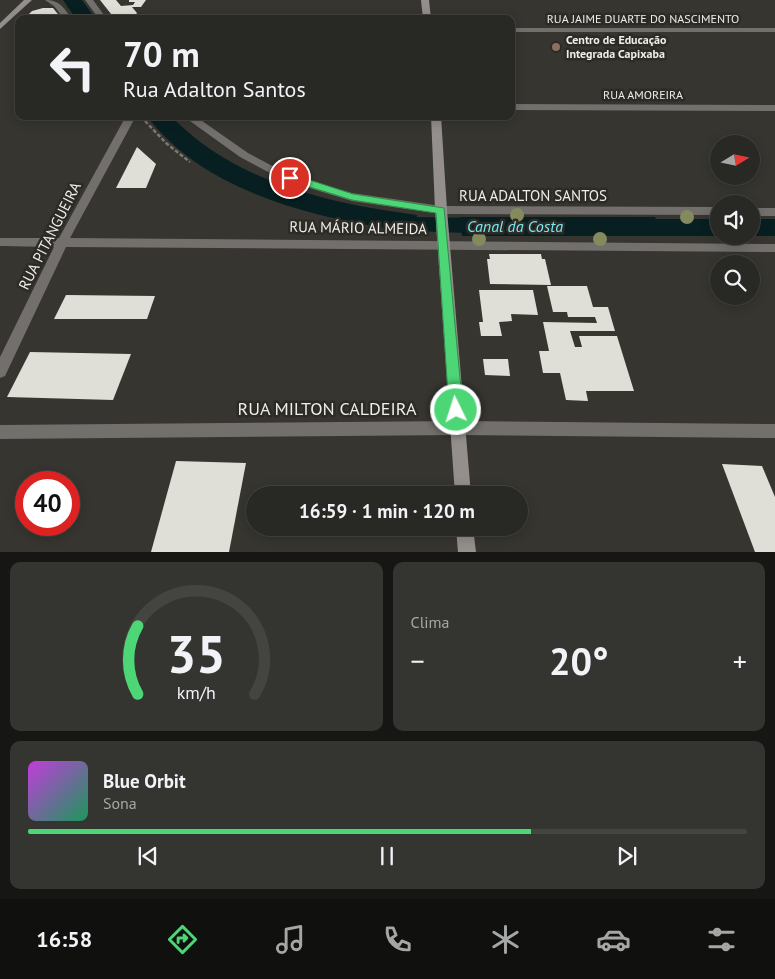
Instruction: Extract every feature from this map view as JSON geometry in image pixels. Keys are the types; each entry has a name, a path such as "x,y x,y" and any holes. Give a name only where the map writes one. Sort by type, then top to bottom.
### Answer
{"street":[{"path":"0,28 28,0"},
{"path":"49,0 57,4 65,15"},
{"path":"89,0 100,15"},
{"path":"425,0 427,15"},
{"name":"RUA JAIME DUARTE DO NASCIMENTO","path":"515,30 775,30"},
{"name":"RUA AMOREIRA","path":"515,107 775,108"},
{"name":"RUA PITANGUEIRA","path":"0,372 63,242 129,120"},
{"name":"RUA ADALTON SANTOS","path":"194,120 244,155 274,171 307,184 352,197 441,213 710,212"},
{"path":"436,120 441,213 462,486"},
{"path":"760,212 775,212"},
{"name":"RUA MÁRIO ALMEIDA","path":"0,242 443,241 775,248"},
{"name":"RUA MILTON CALDEIRA","path":"0,432 458,428 775,431"},
{"path":"466,536 467,552"}],"path":[{"path":"146,120 166,143 190,162"}],"water":[{"path":"63,0 82,0 93,15 73,15"},
{"path":"151,120 175,120 196,139 224,158 285,186 351,204 417,215 413,232 341,220 304,211 268,199 233,184 200,165 171,143"},
{"path":"460,217 655,217 656,219 710,219 710,236 462,236"},
{"path":"760,219 775,219 775,236 760,236"}],"building":[{"path":"100,0 116,0 121,6 133,5 135,2 129,2 129,0 146,0 141,7 132,7 137,13 136,15 112,15"},
{"path":"53,8 59,15 28,15 32,11"},
{"path":"137,147 156,164 146,188 116,188"},
{"path":"489,254 541,254 542,259 545,259 551,285 490,284 487,259 490,259"},
{"path":"547,286 587,286 593,307 608,307 615,331 570,331 575,347 582,347 579,336 617,336 634,391 586,391 588,401 566,400 560,373 543,373 539,351 549,351 543,322 597,323 595,317 568,317 567,312 553,312"},
{"path":"479,290 533,290 538,315 511,314 512,321 499,322 502,336 481,336 479,322 483,322"},
{"path":"66,295 155,296 147,319 54,319"},
{"path":"30,352 131,354 113,400 7,397"},
{"path":"483,359 508,359 510,376 485,375"},
{"path":"176,461 246,463 229,552 151,552"},
{"path":"722,464 762,466 775,497 775,552 755,552"}],"waterway":[{"name":"Canal da Costa","path":"383,219 415,224 492,226"}],"place":[{"name":"Centro de Educação Integrada Capixaba","path":"556,47"}],"route":[{"path":"290,178 352,197 441,210 456,410"}]}
